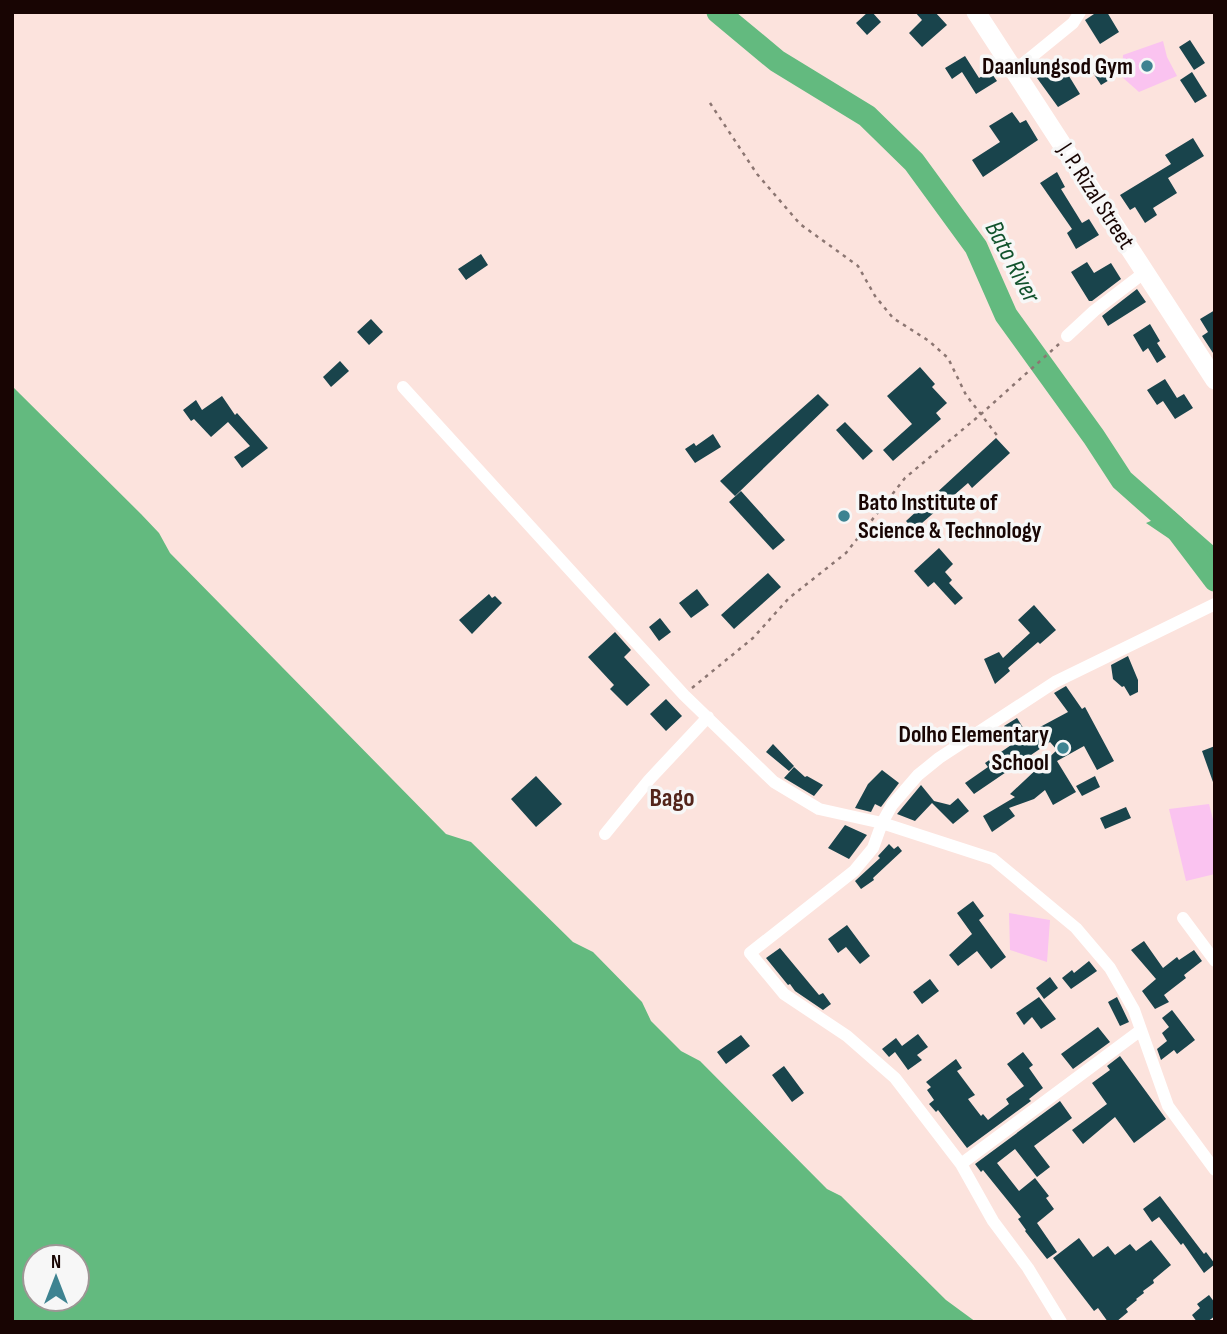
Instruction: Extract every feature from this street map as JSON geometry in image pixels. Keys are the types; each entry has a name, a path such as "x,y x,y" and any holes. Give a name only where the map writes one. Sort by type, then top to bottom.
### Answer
{"main road":[{"name":"J. P. Rizal Street","path":"976,12 1215,380"}],"street":[{"path":"1014,71 1073,23 1080,12"},
{"path":"1067,336 1094,311 1145,272"},
{"path":"403,387 684,695 774,782 819,809 882,823 993,859 1076,928 1110,968 1134,1010 1168,1106 1215,1170"},
{"path":"1061,1322 1028,1268 993,1221 961,1164 895,1079 847,1035 784,994 750,953 854,871 873,848 892,805 918,775 939,758 1055,682 1211,606"},
{"path":"605,834 649,780 708,718"},
{"path":"1183,918 1215,961"},
{"path":"961,1164 1141,1030"}],"path":[{"path":"710,103 757,174 800,224 858,266 874,296 893,317 929,341 948,358 966,396 999,438"},
{"path":"684,695 753,638 789,598 845,553 905,478 987,409 1067,336"}],"shaded area":[{"name":"Daanlungsod Gym","path":"1163,41 1167,57 1177,76 1139,92 1122,77 1123,55"},
{"path":"12,386 141,514 159,533 170,553 446,834 471,842 573,942 593,952 642,1002 651,1021 681,1051 700,1061 827,1189 841,1196 946,1300 976,1322 12,1322"},
{"path":"1174,511 1215,547 1215,585 1174,542 1146,523"},
{"path":"1209,804 1215,827 1215,874 1186,881 1169,809"},
{"path":"1009,913 1050,920 1047,962 1010,950"}],"building":[{"path":"868,12 872,12 881,22 867,35 856,23"},
{"path":"915,12 935,12 947,25 922,47 909,33 922,20"},
{"path":"1097,12 1107,12 1119,32 1100,44 1085,20"},
{"path":"1190,40 1205,63 1194,70 1179,47"},
{"path":"965,56 979,78 990,71 997,81 976,94 962,72 952,79 945,68"},
{"path":"1103,56 1116,76 1101,85 1088,65"},
{"path":"1061,63 1080,94 1058,107 1037,78"},
{"path":"1192,72 1207,96 1195,103 1180,80"},
{"path":"1012,112 1020,123 1026,120 1038,140 983,177 972,160 1000,142 989,126"},
{"path":"1193,138 1204,156 1168,178 1177,193 1153,208 1157,215 1145,223 1135,207 1130,210 1120,195 1171,164 1165,155"},
{"path":"1057,172 1065,187 1061,189 1082,223 1089,219 1099,235 1076,249 1067,233 1072,229 1040,183"},
{"path":"481,254 488,265 466,280 458,269"},
{"path":"1087,262 1094,273 1111,263 1121,279 1092,301 1089,301 1071,272"},
{"path":"1137,289 1146,302 1108,326 1102,316"},
{"path":"1215,310 1215,356 1202,336 1208,332 1200,319"},
{"path":"371,319 383,332 369,345 357,332"},
{"path":"1150,324 1166,357 1157,363 1148,348 1143,352 1133,335"},
{"path":"340,361 349,371 331,387 323,377"},
{"path":"920,367 935,384 932,387 947,403 936,413 941,419 893,461 883,450 912,424 887,396"},
{"path":"1165,379 1177,398 1184,394 1193,408 1175,419 1163,401 1157,405 1147,390"},
{"path":"818,394 829,405 735,496 720,481"},
{"path":"222,396 235,415 237,413 268,448 242,468 234,457 250,446 228,422 211,437 194,419 191,421 183,410 196,400 202,410"},
{"path":"845,422 873,451 863,460 836,430"},
{"path":"713,434 721,447 695,463 685,449 694,443 696,446"},
{"path":"996,438 1010,453 972,488 968,483 914,530 906,521"},
{"path":"741,491 785,540 773,550 729,502"},
{"path":"939,548 953,564 945,572 952,580 949,583 963,598 955,605 934,582 928,587 914,571"},
{"path":"768,573 781,587 734,629 721,615"},
{"path":"697,589 709,605 691,618 679,603"},
{"path":"489,594 502,603 472,634 459,620"},
{"path":"1034,605 1056,630 1008,668 1010,671 995,684 984,659 999,652 1003,658 1030,633 1018,620"},
{"path":"660,618 671,632 659,641 649,627"},
{"path":"615,632 631,650 624,657 650,685 627,706 610,689 614,685 588,657"},
{"path":"1128,656 1138,680 1138,692 1130,696 1124,686 1113,679 1111,665"},
{"path":"1066,686 1082,709 1085,707 1114,761 1097,770 1084,746 1057,761 1076,792 1053,805 1045,790 1034,799 1009,808 1015,816 992,832 983,816 1015,797 1010,794 1057,750 1050,742 974,794 965,783 988,767 985,763 1014,743 1004,726 1017,718 1027,734 1068,712 1054,693"},
{"path":"666,699 682,716 666,731 650,714"},
{"path":"773,744 794,766 789,771 766,752"},
{"path":"1215,746 1215,781 1213,782 1202,751"},
{"path":"794,767 805,777 823,785 814,796 784,778"},
{"path":"882,770 899,783 881,807 875,804 871,812 855,808 868,784"},
{"path":"536,776 562,804 536,827 511,799"},
{"path":"1095,776 1100,787 1082,796 1076,786"},
{"path":"921,785 934,801 950,805 958,798 969,811 953,824 932,803 915,821 897,814"},
{"path":"1126,807 1131,818 1105,829 1100,818"},
{"path":"845,825 867,835 849,859 828,848"},
{"path":"889,844 894,849 898,846 902,851 873,878 874,880 861,889 855,881 880,858 878,856"},
{"path":"973,901 984,916 979,920 1006,957 991,969 977,951 958,966 949,955 972,934 957,913"},
{"path":"847,925 870,956 860,964 846,947 838,953 828,939"},
{"path":"1144,941 1163,968 1177,957 1179,960 1194,950 1202,961 1164,995 1169,1002 1155,1009 1142,991 1156,979 1131,950"},
{"path":"780,948 819,995 823,993 831,1004 823,1010 788,985 766,958"},
{"path":"1089,961 1097,971 1071,989 1062,978 1072,970 1074,973"},
{"path":"1050,977 1058,988 1044,999 1036,988"},
{"path":"930,979 939,991 922,1004 913,992"},
{"path":"1039,997 1056,1019 1041,1029 1032,1017 1024,1025 1016,1013"},
{"path":"1117,997 1129,1022 1120,1026 1108,1002"},
{"path":"1172,1010 1195,1040 1177,1054 1174,1050 1161,1060 1157,1049 1167,1041 1162,1033 1169,1027 1162,1018"},
{"path":"1098,1027 1110,1042 1073,1069 1061,1054"},
{"path":"918,1034 928,1047 917,1055 922,1060 908,1070 895,1052 889,1057 882,1049 896,1038 902,1046"},
{"path":"741,1035 750,1046 726,1064 717,1052"},
{"path":"1023,1052 1033,1065 1029,1068 1043,1088 1029,1099 1031,1101 967,1148 938,1110 936,1112 929,1104 934,1100 927,1090 931,1087 926,1082 956,1059 962,1068 957,1071 975,1095 968,1099 981,1116 983,1114 988,1120 1009,1104 1006,1099 1024,1086 1007,1064"},
{"path":"1120,1056 1166,1119 1134,1143 1115,1117 1083,1144 1072,1130 1107,1104 1092,1083 1110,1070 1107,1066"},
{"path":"784,1066 804,1093 792,1102 772,1075"},
{"path":"1060,1101 1072,1118 1034,1146 1050,1167 1037,1177 1015,1149 997,1163 1019,1191 1035,1178 1049,1196 1046,1198 1054,1209 1037,1223 1057,1252 1047,1259 1025,1231 1018,1219 1021,1217 983,1170 981,1172 975,1164"},
{"path":"1160,1196 1204,1254 1206,1252 1215,1264 1204,1273 1183,1243 1181,1245 1159,1217 1152,1222 1143,1209"},
{"path":"1079,1238 1093,1257 1108,1246 1115,1255 1130,1244 1136,1251 1151,1240 1171,1265 1126,1309 1128,1312 1116,1322 1108,1322 1098,1308 1094,1311 1053,1258"},
{"path":"1209,1295 1215,1303 1215,1316 1207,1322 1197,1322 1192,1315 1200,1308 1197,1304"}],"waterway":[{"name":"Bato River","path":"718,12 777,61 867,116 914,162 976,247 1006,315 1122,480 1174,526 1215,580"}],"place":[{"name":"Daanlungsod Gym","path":"1147,66"},
{"name":"Bato Institute of Science & Technology","path":"844,516"},
{"name":"Dolho Elementary School","path":"1063,748"}],"district":[{"name":"Bago","path":"672,798"}]}
